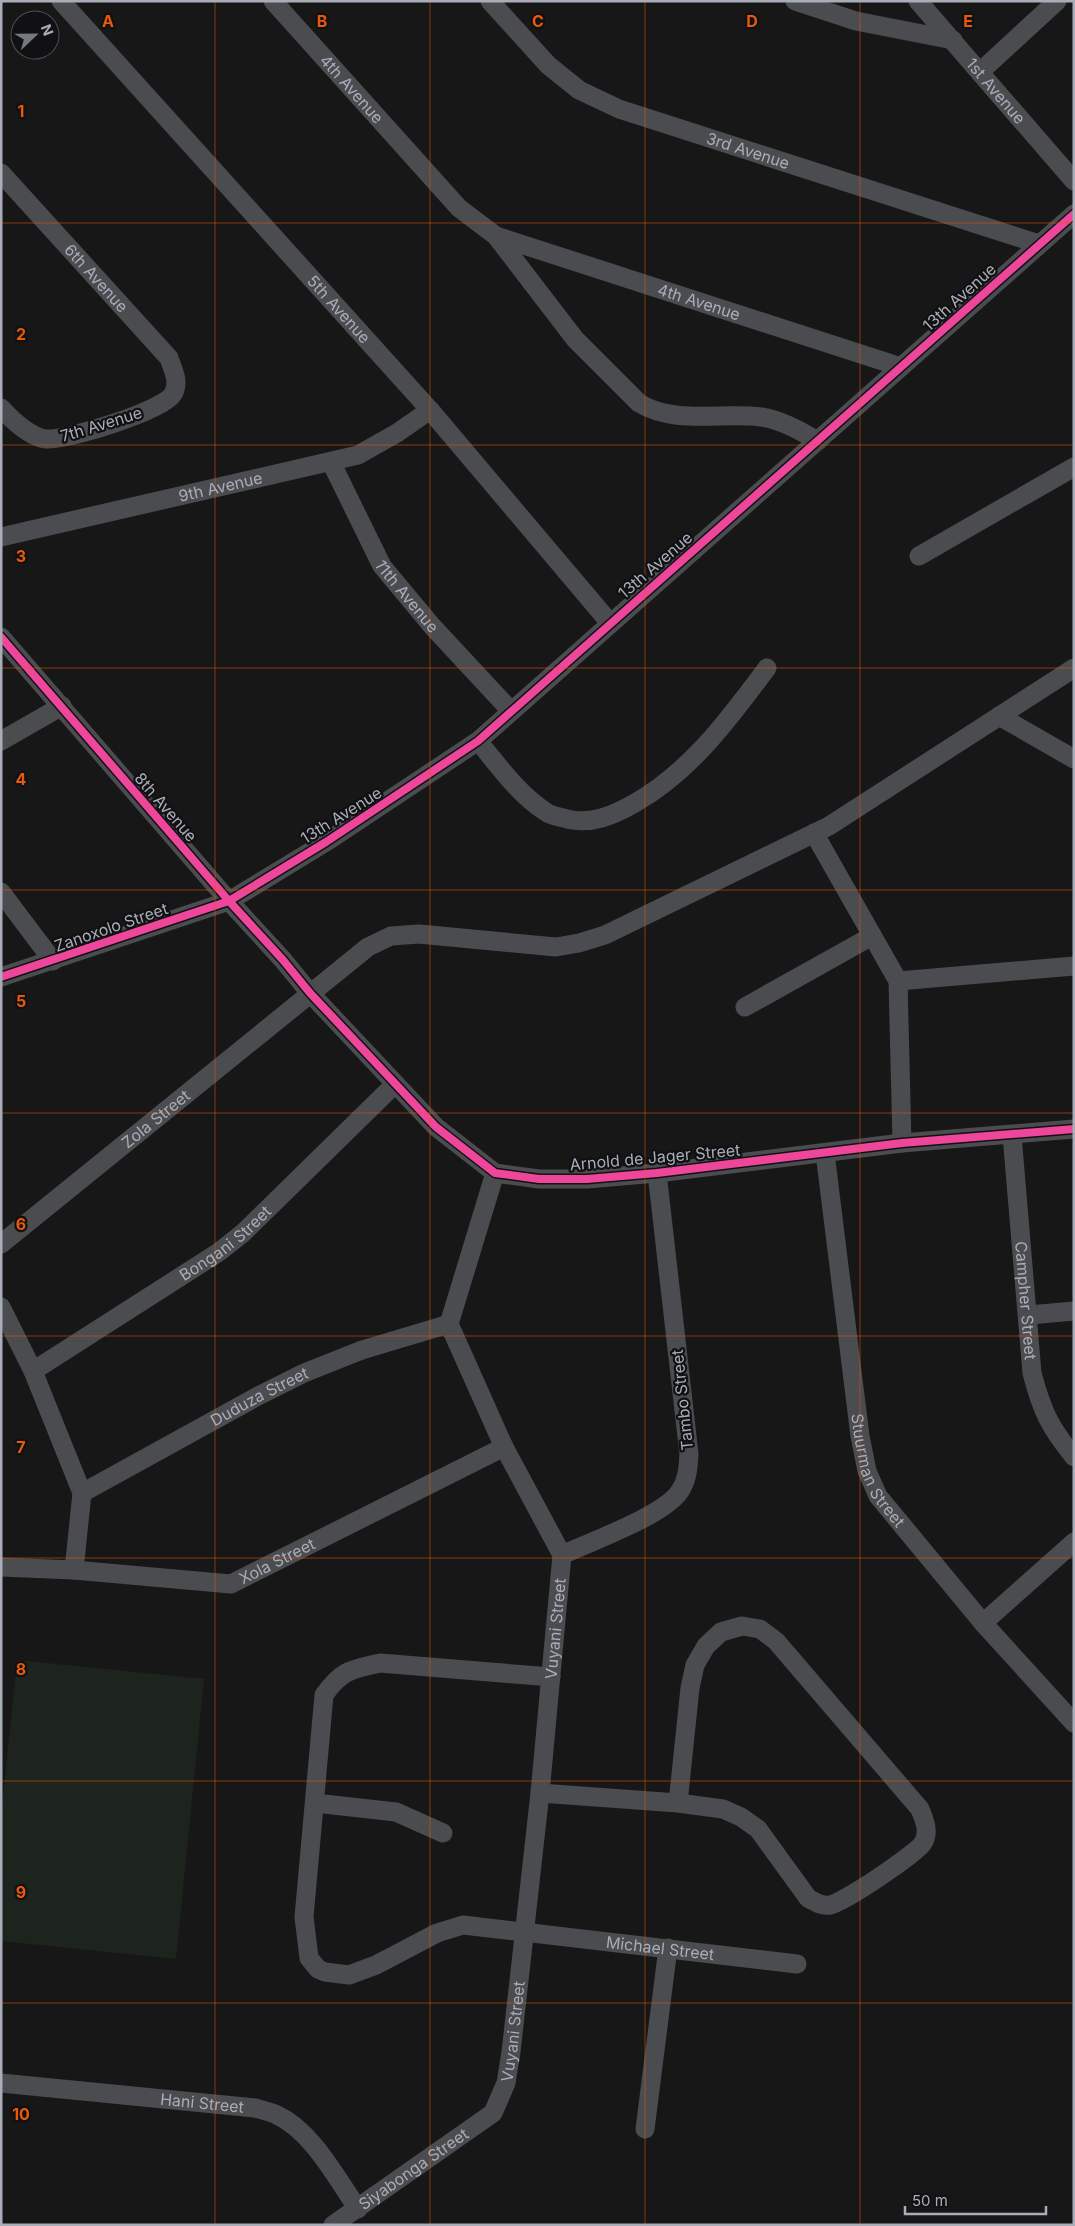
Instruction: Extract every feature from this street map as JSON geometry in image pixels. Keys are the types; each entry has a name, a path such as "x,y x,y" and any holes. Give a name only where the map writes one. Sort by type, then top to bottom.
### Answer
{"street":[{"name":"5th Avenue","path":"61,1 430,410 610,623"},
{"name":"4th Avenue","path":"273,1 459,208 496,236 575,340 639,403 649,409 669,414 761,417 785,423 818,441"},
{"name":"3rd Avenue","path":"490,1 548,65 579,90 619,110 1040,244"},
{"path":"795,1 856,21 953,40"},
{"name":"1st Avenue","path":"918,1 1074,181"},
{"path":"980,71 1057,1"},
{"name":"6th Avenue","path":"1,173 169,358 177,380 174,392"},
{"name":"13th Avenue","path":"229,901 323,842 326,842 478,741 1074,214"},
{"name":"4th Avenue","path":"496,236 901,367"},
{"name":"7th Avenue","path":"1,408 14,421 32,434 44,439 58,438 124,420 169,400 174,392"},
{"name":"9th Avenue","path":"1,538 358,455 397,433 430,410"},
{"name":"11th Avenue","path":"331,462 382,566 432,626 511,711"},
{"path":"919,556 1074,467"},
{"name":"8th Avenue","path":"1,638 310,993"},
{"path":"478,741 518,790 547,814 582,822 616,814 656,791 693,760 730,718 767,668"},
{"name":"Zola Street","path":"1,1244 368,947 391,936 419,934 556,947 606,935 829,826 1074,668"},
{"path":"1,741 62,706"},
{"path":"999,716 1074,759"},
{"path":"814,833 898,981 902,1143"},
{"path":"1,892 53,961"},
{"name":"Zanoxolo Street","path":"1,977 229,901"},
{"path":"745,1007 872,936"},
{"path":"898,981 1074,966"},
{"path":"310,993 394,1085 436,1127 495,1173 449,1324"},
{"name":"Bongani Street","path":"33,1371 218,1252 243,1233 394,1085"},
{"name":"Arnold de Jager Street","path":"495,1173 539,1179 587,1179 657,1173 902,1143 1074,1129"},
{"name":"Campher Street","path":"1012,1135 1029,1315 1032,1373 1040,1403 1050,1426 1074,1456"},
{"name":"Stuurman Street","path":"825,1153 860,1436 867,1471 878,1496 983,1623 1074,1723"},
{"name":"Tambo Street","path":"562,1555 636,1522 663,1506 680,1492 687,1476 688,1454 657,1173"},
{"path":"1,1307 33,1371 82,1493 74,1570"},
{"path":"1029,1315 1074,1311"},
{"name":"Vuyani Street","path":"449,1324 504,1447 562,1555 540,1794 506,2082 493,2113"},
{"name":"Duduza Street","path":"82,1493 258,1396 304,1373 362,1350 449,1324"},
{"name":"Xola Street","path":"1,1567 74,1570 231,1584 504,1447"},
{"path":"983,1623 1074,1542"},
{"path":"540,1794 678,1803 723,1809 741,1816 758,1829 808,1898 817,1904 830,1905 845,1899 912,1853 924,1842 926,1825 920,1809 776,1641 760,1629 742,1626 721,1632 706,1646 695,1665 690,1688 678,1803"},
{"name":"Michael Street","path":"552,1677 380,1663 352,1670 336,1678 324,1695 304,1917 309,1958 318,1969 336,1975 349,1975 376,1965 437,1933 463,1925 797,1964"},
{"path":"314,1803 396,1812 443,1833"},
{"path":"645,2129 668,1948"},
{"name":"Hani Street","path":"1,2083 255,2108 278,2115 295,2127 313,2145 358,2210"},
{"name":"Siyabonga Street","path":"333,2225 358,2210 493,2113"}],"shaded area":[{"path":"17,1660 204,1679 176,1959 1,1941 1,1815"}],"cycle path":[{"path":"1,977 229,901 326,842 478,741 1074,214"},
{"path":"1,637 310,993 436,1127 495,1173 539,1179 587,1179 657,1173 902,1143 1074,1129"}]}
